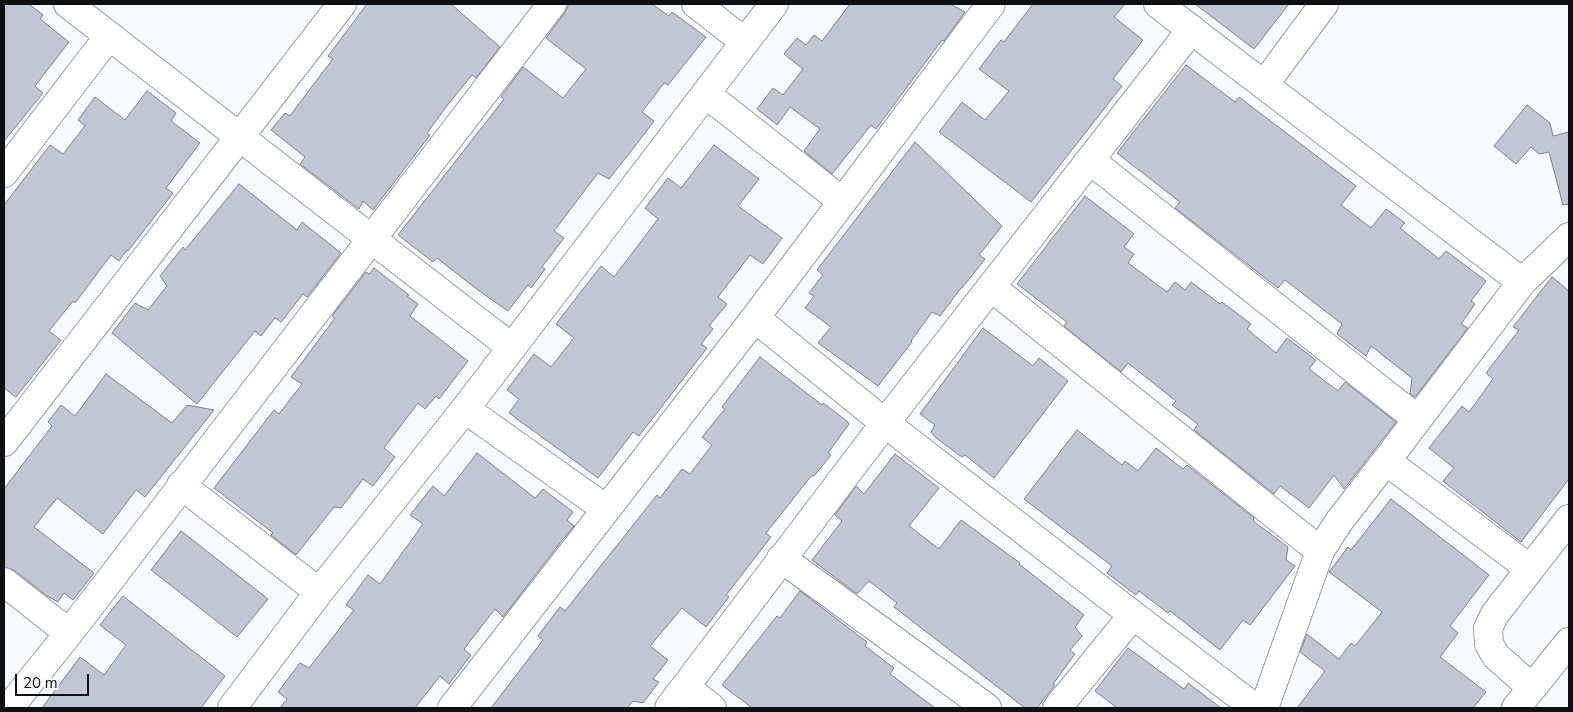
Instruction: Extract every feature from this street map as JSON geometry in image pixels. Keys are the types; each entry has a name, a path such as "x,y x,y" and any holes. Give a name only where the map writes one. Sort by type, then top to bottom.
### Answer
{"street":[{"path":"68,4 512,347"},
{"path":"4,442 238,136 342,4"},
{"path":"9,708 69,633 552,4"},
{"path":"696,4 745,42"},
{"path":"232,708 319,592 465,409 774,4"},
{"path":"452,708 755,318 991,4"},
{"path":"1158,4 1522,282"},
{"path":"1264,85 1324,4"},
{"path":"712,708 677,698 782,558 1192,29"},
{"path":"4,173 108,36"},
{"path":"706,94 842,201"},
{"path":"1091,161 1417,419"},
{"path":"1264,708 1320,551 1340,520 1522,282 1569,237"},
{"path":"991,287 1320,551"},
{"path":"755,318 1133,616 1255,708"},
{"path":"465,409 606,509"},
{"path":"1386,461 1529,568"},
{"path":"181,485 319,592"},
{"path":"1569,518 1495,614 1488,628 1489,644 1524,698 1569,642"},
{"path":"782,558 987,708"},
{"path":"4,582 69,633"},
{"path":"1057,708 1133,616"}],"building":[{"path":"4,4 29,4 43,15 40,19 69,42 35,86 43,93 4,141"},
{"path":"367,4 451,4 500,47 476,78 472,75 449,103 427,133 430,135 373,210 363,201 359,209 300,164 305,157 271,130 285,113 290,116 333,59 328,56"},
{"path":"569,4 652,4 669,16 672,12 706,37 668,85 664,83 642,112 654,121 632,150 609,179 598,173 554,231 564,238 542,267 545,269 531,288 528,285 508,311 437,258 433,262 398,235 504,99 501,97 523,67 563,98 586,69 546,38"},
{"path":"850,4 950,4 965,12 876,129 871,125 832,174 804,151 820,129 790,107 777,125 757,109 773,88 783,95 803,69 784,54 797,38 806,45 814,35 822,41"},
{"path":"1033,4 1125,4 1114,17 1143,40 1113,79 1122,86 1031,202 939,132 962,102 985,120 1009,91 979,69 1001,40 1004,42"},
{"path":"1195,4 1289,4 1254,49"},
{"path":"1186,65 1235,102 1239,97 1356,186 1341,205 1371,228 1386,209 1405,223 1400,228 1439,259 1446,251 1486,281 1471,301 1475,304 1461,324 1468,328 1415,397 1410,394 1412,378 1371,346 1366,356 1337,334 1342,324 1285,280 1278,288 1175,208 1180,202 1117,153"},
{"path":"147,91 176,113 171,121 200,143 166,188 173,193 128,251 119,261 111,255 75,303 73,301 49,331 61,340 16,397 4,388 4,205 50,145 63,154 85,126 78,120 95,97 125,120"},
{"path":"1527,105 1550,123 1553,136 1569,132 1569,204 1563,205 1549,152 1539,154 1531,147 1516,164 1494,146"},
{"path":"915,142 1002,226 979,255 985,259 940,316 932,312 912,342 878,386 818,343 831,327 805,308 814,296 809,293 823,275 817,270"},
{"path":"714,145 759,179 738,206 782,238 763,264 750,255 718,297 727,304 709,326 713,329 701,344 707,348 639,436 633,432 598,478 509,413 519,399 507,390 534,354 551,367 574,338 556,324 601,266 614,277 658,219 645,208 668,178 681,188"},
{"path":"239,184 297,230 302,222 341,253 307,297 303,294 281,322 275,318 261,336 255,331 197,404 112,333 135,303 148,310 167,286 160,276 183,247 185,250"},
{"path":"1085,196 1134,234 1124,247 1134,254 1128,263 1167,292 1175,282 1185,290 1191,282 1251,324 1247,329 1276,353 1287,338 1316,360 1309,369 1338,391 1345,382 1396,422 1344,489 1334,475 1309,508 1280,486 1274,494 1194,430 1198,424 1172,405 1176,401 1128,363 1121,372 1064,326 1067,322 1017,284"},
{"path":"374,268 418,304 410,316 468,361 439,399 436,396 425,409 418,403 384,448 395,457 373,486 363,479 341,508 334,507 296,555 271,535 273,533 214,488 274,410 279,414 302,384 291,377 335,318 332,316 366,272 369,274"},
{"path":"1552,277 1569,291 1569,479 1521,542 1443,481 1454,468 1429,448 1462,406 1469,412 1493,379 1486,373 1519,330 1513,327"},
{"path":"983,328 1033,366 1039,358 1068,381 994,478 965,455 962,457 936,438 931,432 935,425 920,414"},
{"path":"760,357 849,424 828,453 831,455 814,476 812,475 766,533 771,537 726,595 729,597 706,627 682,608 650,646 668,660 653,679 659,682 643,703 633,701 627,708 491,708 543,640 538,636 560,607 565,611 657,495 660,498 682,469 690,474 712,445 702,437 725,409 722,407"},
{"path":"106,374 172,423 187,405 214,410 145,497 136,490 103,534 57,498 34,527 94,573 73,600 64,593 58,602 47,596 14,570 4,567 4,489 52,426 48,422 61,405 75,416"},
{"path":"1077,430 1122,465 1125,461 1138,471 1156,448 1183,469 1187,465 1254,518 1253,521 1288,547 1286,560 1295,566 1250,625 1243,620 1220,650 1170,611 1168,613 1139,591 1136,595 1107,573 1112,566 1024,499"},
{"path":"477,453 535,498 543,489 573,512 567,520 574,526 503,617 495,609 464,649 471,655 449,684 440,676 415,708 280,708 287,699 278,692 300,663 309,668 354,610 346,605 368,575 380,584 423,524 410,515 433,486 444,496"},
{"path":"895,454 939,488 909,526 939,549 961,520 1020,563 1084,615 1075,627 1082,636 1070,650 1075,654 1037,708 1025,708 894,607 897,603 869,581 857,594 812,560 842,521 835,515 856,486 864,494"},
{"path":"1391,499 1489,575 1450,626 1458,633 1440,657 1486,692 1473,708 1297,708 1325,671 1300,652 1307,634 1339,659 1351,643 1355,646 1382,612 1329,572 1348,547 1351,550"},
{"path":"181,531 268,599 237,637 151,570"},
{"path":"800,591 867,642 865,646 894,668 890,674 935,708 752,708 722,685 777,616 780,618"},
{"path":"123,596 225,676 201,708 42,708 80,657 104,675 126,645 100,625"},
{"path":"1128,648 1184,689 1188,683 1221,708 1117,708 1095,691"}]}
